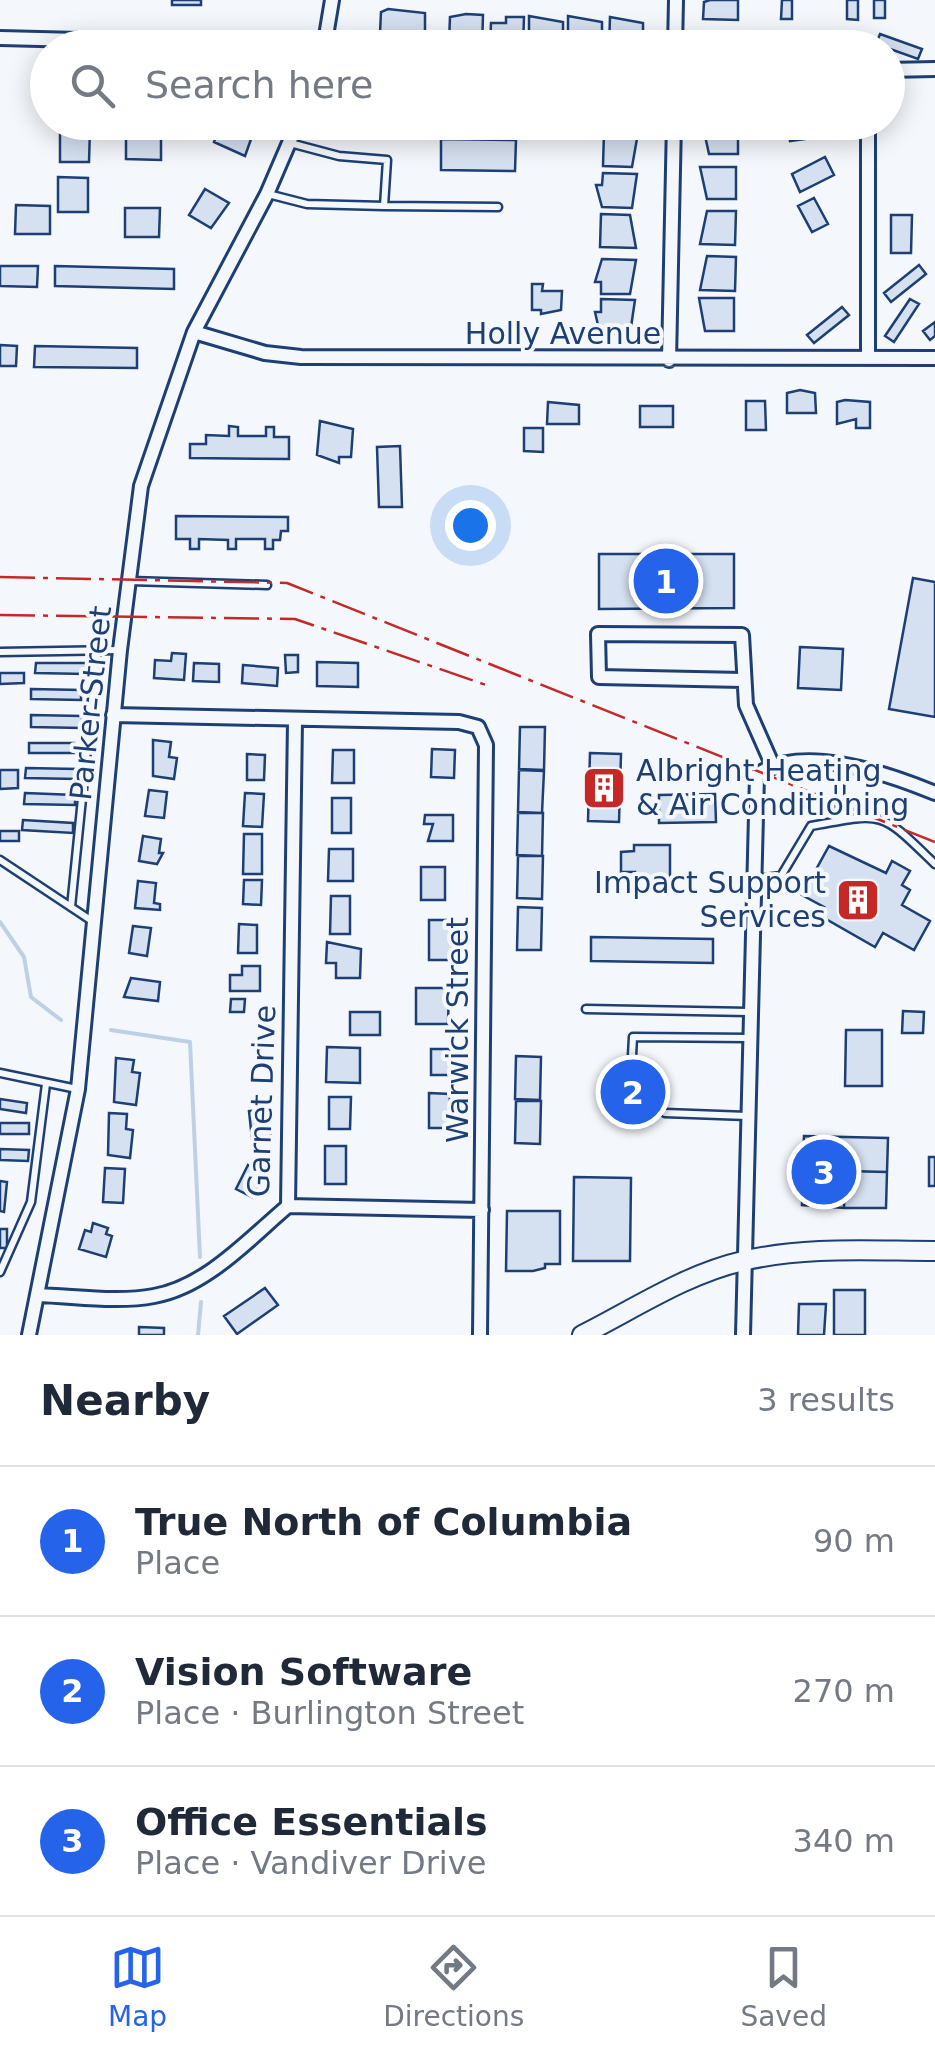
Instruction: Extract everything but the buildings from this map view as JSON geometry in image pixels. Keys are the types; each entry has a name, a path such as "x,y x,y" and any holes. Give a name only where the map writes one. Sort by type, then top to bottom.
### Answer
{"main road":[{"path":"582,1335 670,1289 742,1261 828,1250 935,1251"}],"street":[{"path":"327,30 332,0"},
{"path":"675,30 676,0"},
{"path":"0,38 30,39"},
{"path":"905,70 935,69"},
{"path":"669,360 674,140"},
{"path":"868,140 868,357"},
{"name":"Parker Street","path":"30,1335 78,1090 120,650 141,486 194,332 289,142"},
{"name":"Holly Avenue","path":"194,332 265,353 301,357 935,358"},
{"path":"744,680 599,676 598,634 742,635 746,705 772,764"},
{"path":"114,716 295,720"},
{"name":"Warwick Street","path":"295,720 460,722 478,726 486,745 480,1335"},
{"name":"Garnet Drive","path":"37,1295 157,1296 190,1283 223,1261 288,1206 295,720"},
{"path":"743,1335 757,775 772,764 840,764 868,768 935,793"},
{"path":"288,1206 482,1210"},
{"name":"Parker Street","path":"36,1318 41,1335"}],"lane":[{"path":"289,142 339,156 387,160 384,206"},
{"path":"266,194 307,204 498,206"},
{"path":"128,582 267,585"},
{"path":"0,652 120,650"},
{"path":"71,907 97,651"},
{"path":"840,764 840,820"},
{"path":"754,879 781,876 811,826 875,815 890,821 935,864"},
{"path":"0,860 95,923"},
{"path":"586,1009 750,1012"},
{"path":"631,1074 633,1037 749,1038"},
{"path":"0,1073 78,1090"},
{"path":"0,1272 31,1202 46,1084"},
{"path":"665,1113 747,1116"}],"waterway":[{"path":"0,922 24,957 31,997 61,1020"},
{"path":"111,1030 190,1042 200,1257"},
{"path":"198,1335 201,1302"}],"power":[{"path":"0,577 287,583 935,842"},
{"path":"0,615 295,619 489,686"}],"place":[{"name":"True North of Columbia","path":"666,581"},
{"name":"Albright Heating & Air Conditioning","path":"604,788"},
{"name":"Impact Support Services","path":"858,900"},
{"name":"Vision Software","path":"633,1092"},
{"name":"Office Essentials","path":"824,1172"}]}
